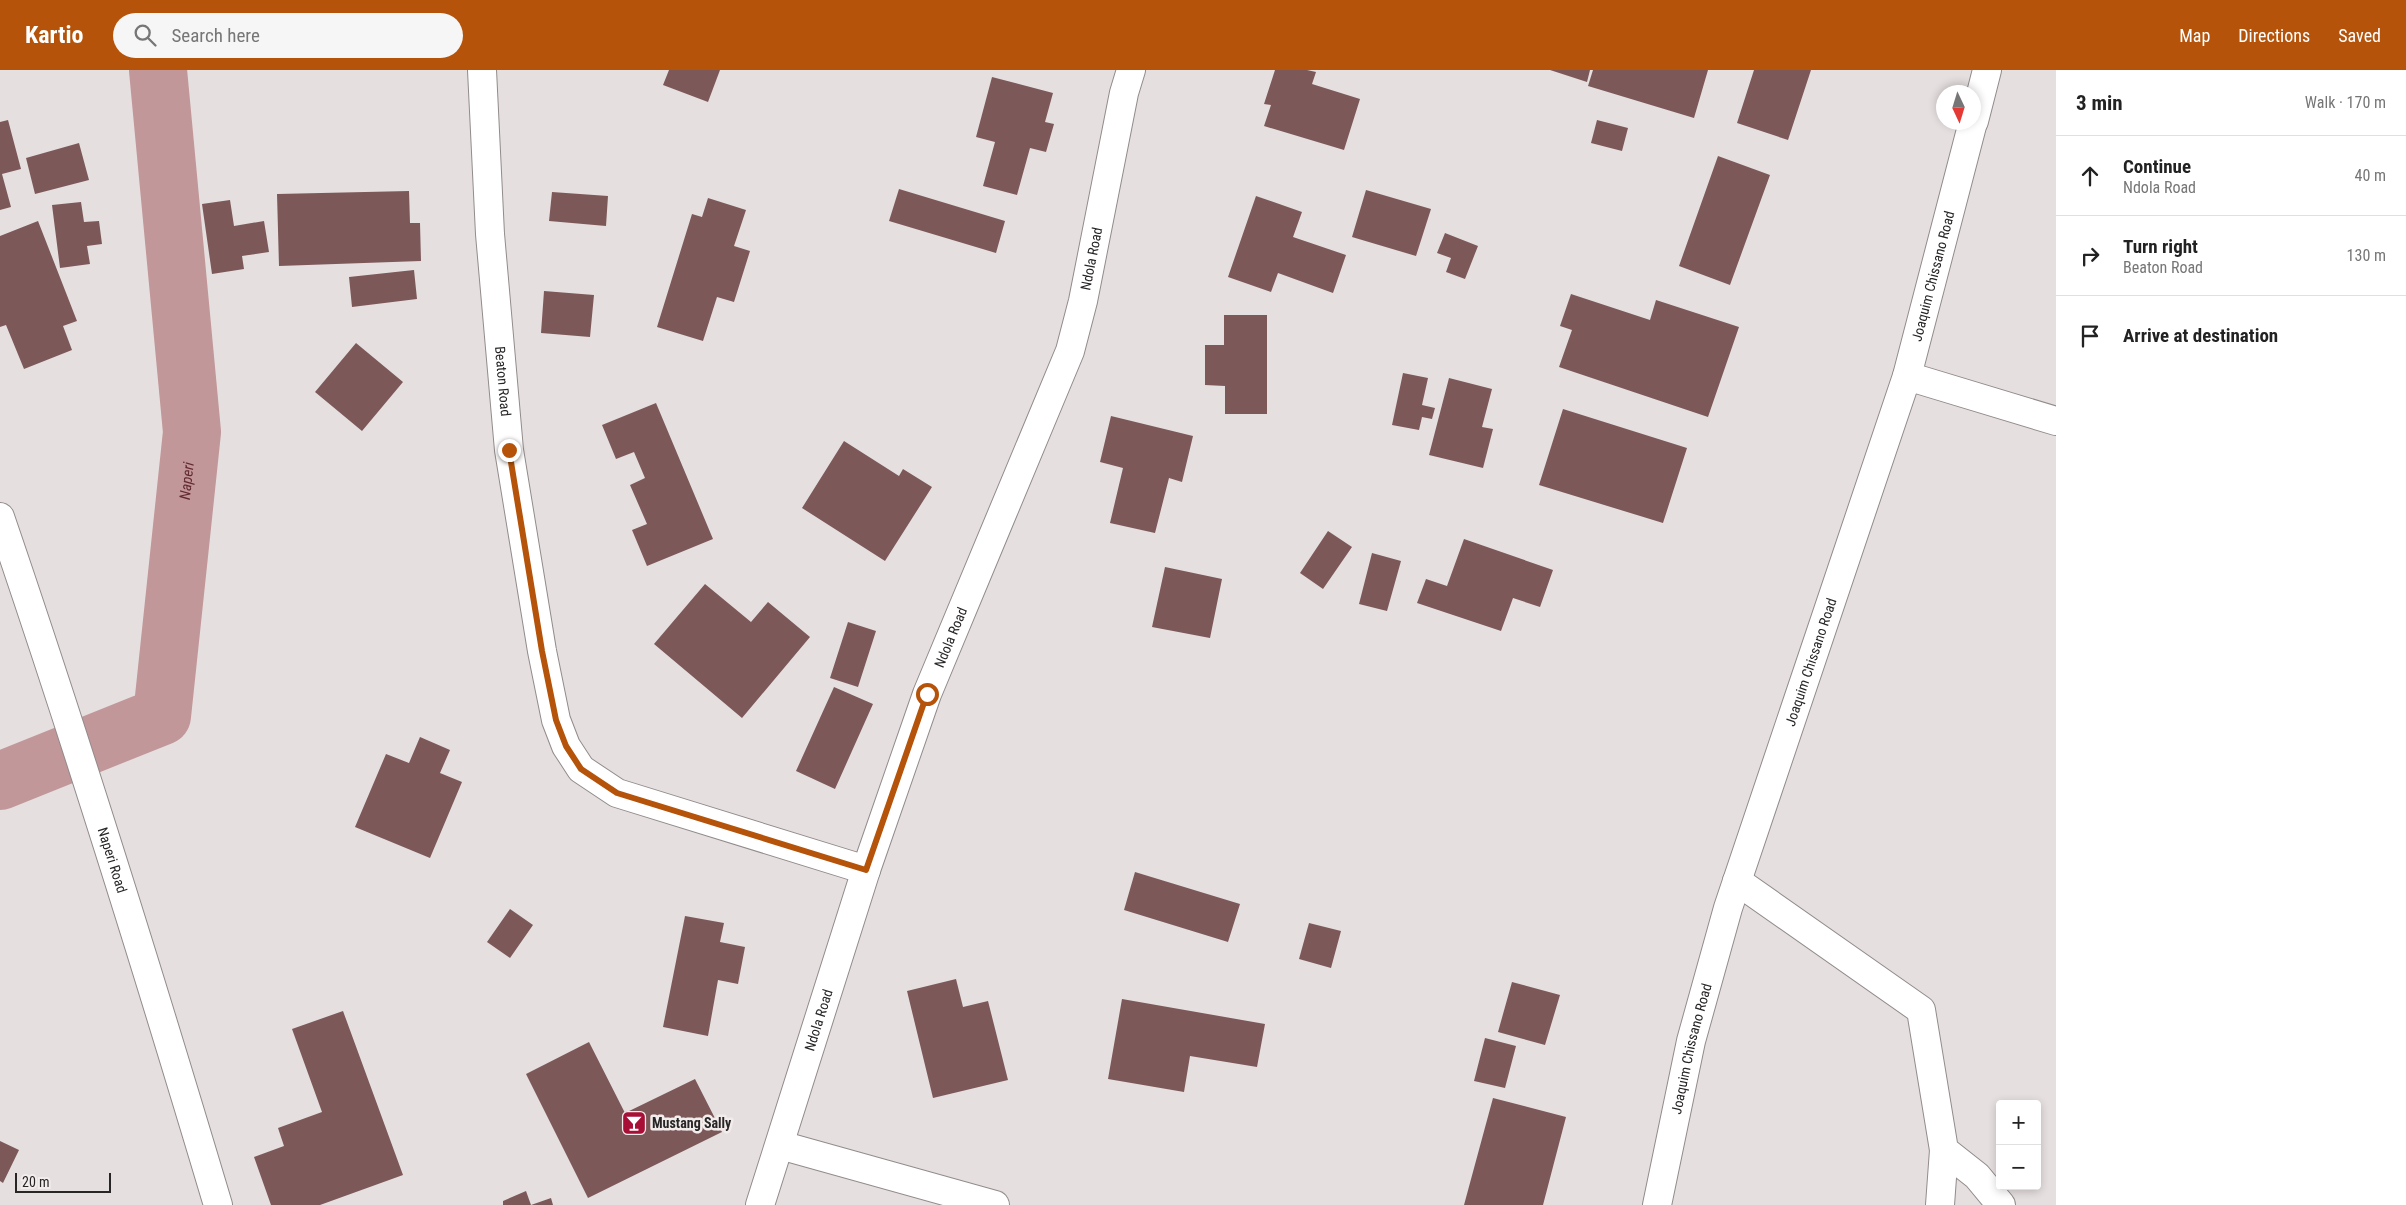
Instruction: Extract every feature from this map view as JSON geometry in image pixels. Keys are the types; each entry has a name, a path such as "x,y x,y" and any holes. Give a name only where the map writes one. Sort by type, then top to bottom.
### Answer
{"main road":[{"name":"Beaton Road","path":"482,70 490,234 509,450 542,651 556,720 566,746 581,769 617,793 866,870"},
{"name":"Ndola Road","path":"760,1205 866,870 927,694 1070,351 1083,301 1130,70"},
{"name":"Joaquim Chissano Road","path":"1981,92 1987,70"},
{"name":"Joaquim Chissano Road","path":"1657,1205 1691,1041 1737,881 1907,376 1971,130"},
{"path":"1907,376 2056,421"},
{"name":"Naperi Road","path":"0,517 128,905 218,1205"},
{"path":"1737,881 1921,1010 1944,1150 1940,1205"},
{"path":"780,1146 995,1205"},
{"path":"1944,1150 1977,1176 2001,1205"}],"building":[{"path":"669,70 720,70 708,102 663,85"},
{"path":"1275,70 1307,70 1316,72 1312,84 1360,99 1344,150 1264,126 1271,105 1264,104"},
{"path":"1550,70 1590,70 1587,82"},
{"path":"1593,70 1708,70 1694,118 1588,86"},
{"path":"1754,70 1811,70 1788,140 1737,123"},
{"path":"992,77 1053,93 1045,122 1054,124 1046,152 1030,148 1017,195 983,186 995,142 976,137"},
{"path":"8,120 21,169 2,174 11,207 0,210 0,122"},
{"path":"1597,120 1628,128 1622,151 1591,143"},
{"path":"79,143 89,180 35,194 26,158"},
{"path":"1718,156 1770,175 1730,285 1679,266"},
{"path":"899,189 1005,221 996,253 889,221"},
{"path":"1366,190 1431,209 1416,256 1352,237"},
{"path":"409,191 410,223 420,223 421,261 279,266 277,194"},
{"path":"552,192 608,196 606,226 549,221"},
{"path":"1256,196 1302,212 1293,237 1346,255 1333,293 1278,273 1271,292 1228,277"},
{"path":"708,198 746,210 734,246 750,251 734,302 717,297 703,341 657,327 692,214 702,217"},
{"path":"230,200 234,226 264,221 269,252 242,256 244,269 212,274 202,204"},
{"path":"81,202 84,222 99,221 102,244 87,246 90,264 60,268 52,205"},
{"path":"38,221 77,321 63,326 72,350 24,369 6,325 0,327 0,236"},
{"path":"1445,233 1478,246 1465,279 1446,272 1451,258 1437,253"},
{"path":"414,270 417,299 352,307 349,277"},
{"path":"544,291 594,295 590,337 541,333"},
{"path":"1571,294 1650,320 1656,300 1739,327 1708,417 1559,367 1572,330 1560,326"},
{"path":"1224,315 1267,315 1267,414 1225,414 1225,386 1205,385 1205,345 1224,345"},
{"path":"356,343 403,382 362,431 315,392"},
{"path":"1403,373 1428,378 1422,405 1435,408 1432,419 1422,417 1419,430 1392,425"},
{"path":"1449,378 1492,389 1482,427 1493,429 1483,468 1429,455"},
{"path":"656,403 713,539 647,566 632,530 647,524 630,485 645,478 634,452 616,459 602,425"},
{"path":"1563,409 1687,448 1663,523 1539,485"},
{"path":"1111,416 1193,436 1182,482 1169,478 1155,533 1110,523 1123,468 1100,462"},
{"path":"844,441 899,476 903,469 932,487 885,561 802,508"},
{"path":"1328,531 1352,547 1323,589 1300,573"},
{"path":"1464,539 1553,570 1540,607 1513,598 1501,631 1417,603 1426,579 1447,586"},
{"path":"1372,553 1401,561 1387,611 1359,604"},
{"path":"1165,567 1222,579 1210,638 1152,627"},
{"path":"705,584 751,622 768,602 810,637 742,718 654,644"},
{"path":"848,622 876,631 858,687 830,678"},
{"path":"834,687 873,704 835,789 796,771"},
{"path":"420,737 450,750 440,773 462,782 430,858 355,827 386,754 409,763"},
{"path":"1135,872 1240,904 1228,942 1124,910"},
{"path":"510,909 533,925 510,958 487,942"},
{"path":"685,916 724,923 720,942 745,947 738,984 718,980 708,1036 663,1027"},
{"path":"1309,923 1341,931 1331,968 1299,959"},
{"path":"956,979 963,1007 988,1001 1008,1080 933,1098 907,991"},
{"path":"1512,982 1560,995 1545,1045 1498,1032"},
{"path":"1122,999 1265,1024 1257,1067 1190,1056 1184,1092 1108,1079"},
{"path":"343,1011 403,1175 320,1205 271,1205 254,1157 284,1146 278,1128 322,1112 292,1029"},
{"path":"1485,1038 1516,1046 1505,1088 1474,1081"},
{"name":"Mustang Sally","path":"589,1042 625,1113 695,1079 722,1132 588,1198 526,1074"},
{"path":"1493,1098 1566,1117 1543,1205 1464,1205"},
{"path":"0,1141 19,1150 3,1183 0,1181"},
{"path":"526,1191 531,1205 503,1205 503,1201"},
{"path":"551,1198 553,1205 531,1205"}],"waterway":[{"name":"Naperi","path":"0,781 162,716 192,432 158,70"}],"place":[{"name":"Mustang Sally","path":"634,1123"}],"route":[{"path":"509,450 542,651 556,720 566,746 581,769 617,793 866,870 899,770 927,694"}]}
